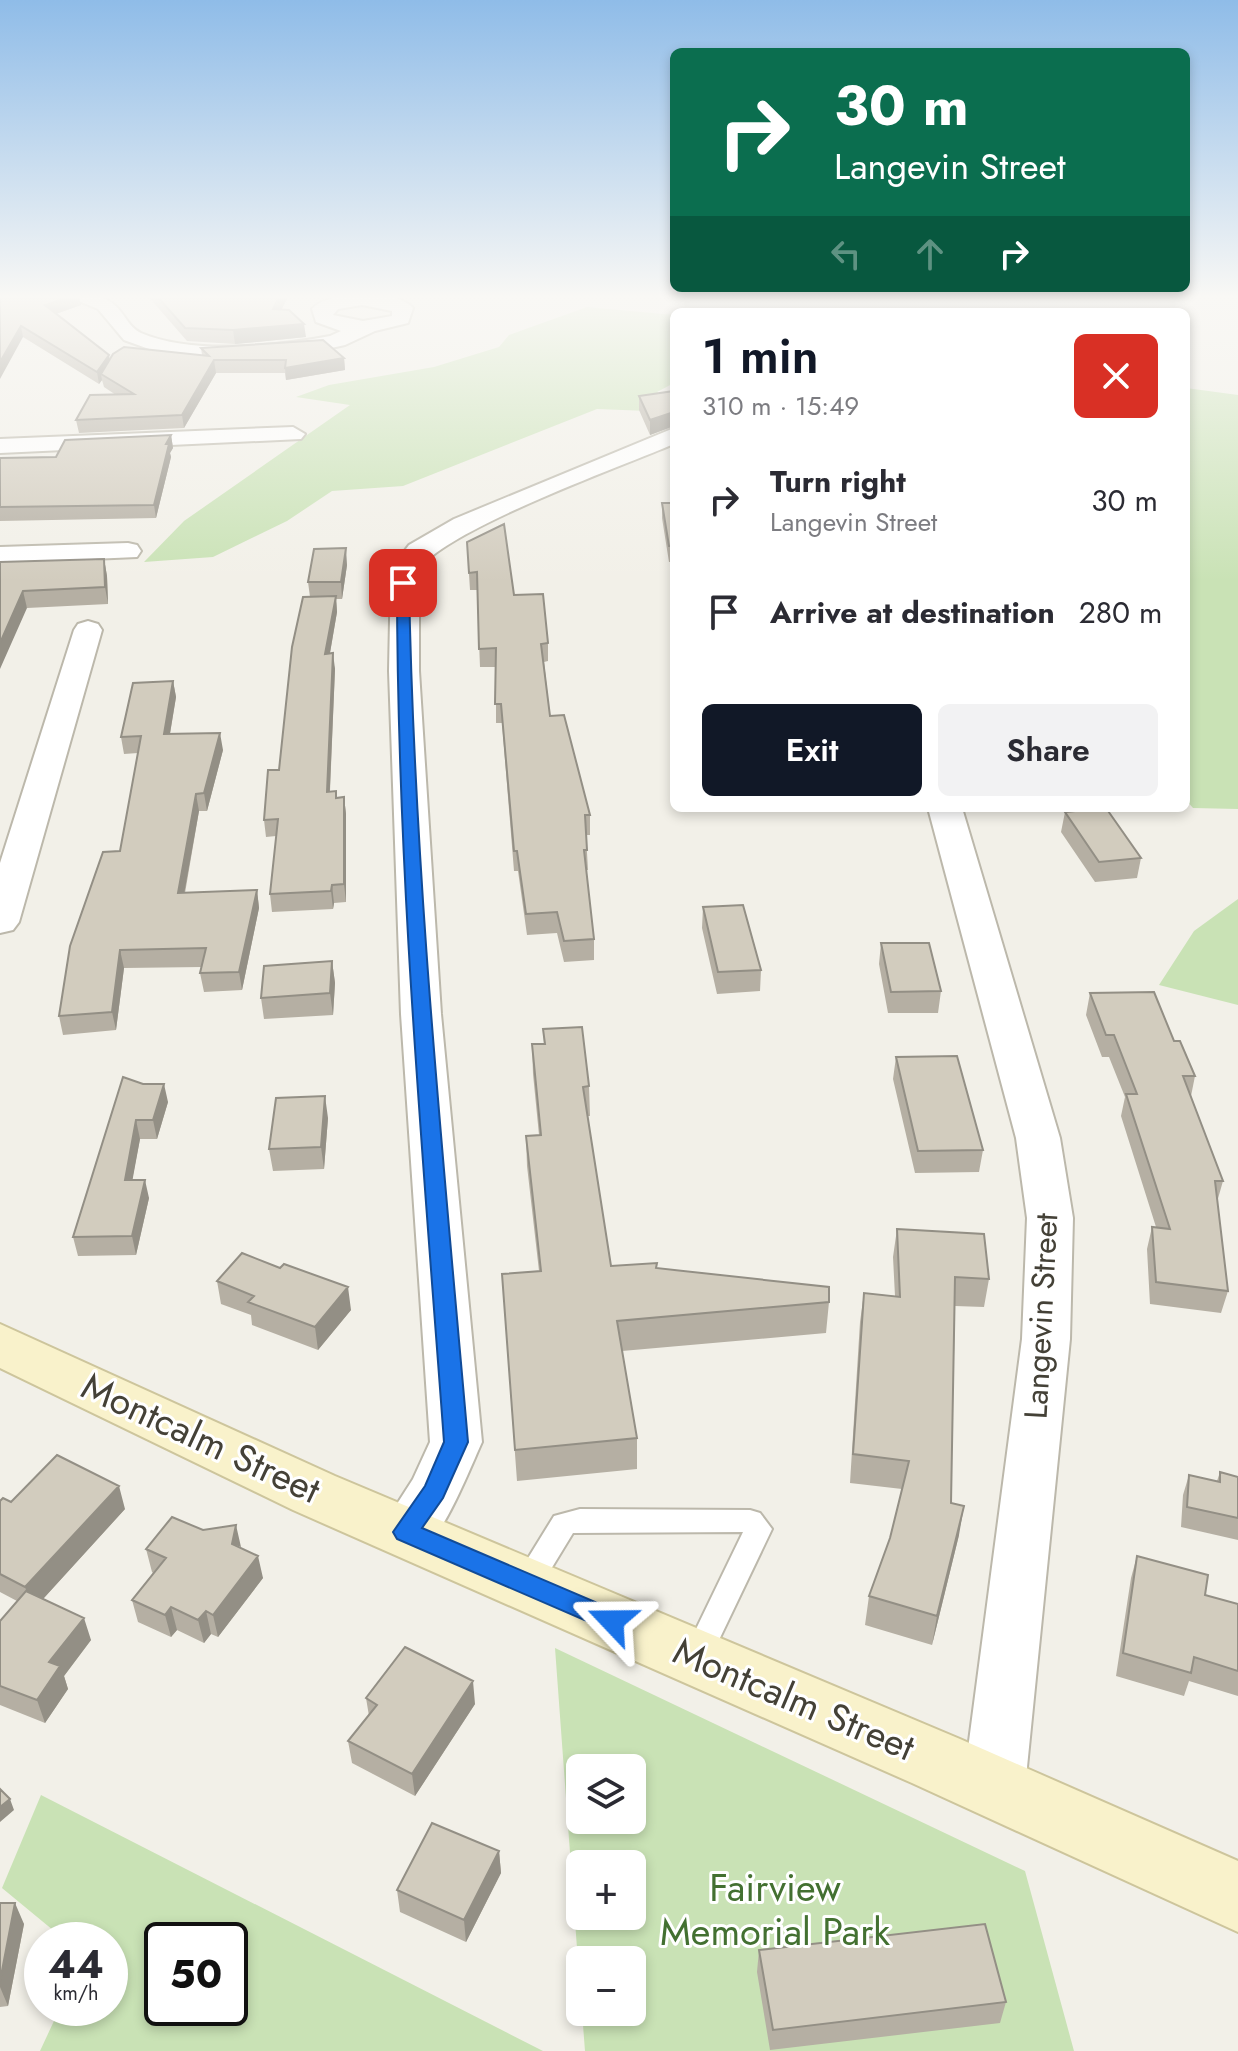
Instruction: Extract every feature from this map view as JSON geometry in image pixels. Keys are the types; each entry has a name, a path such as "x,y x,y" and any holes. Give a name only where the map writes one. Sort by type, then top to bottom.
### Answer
{"main road":[{"name":"Montcalm Street","path":"0,1344 314,1493 994,1787 1238,1897"}],"street":[{"path":"0,446 293,434"},
{"path":"406,1532 434,1491 456,1442 421,1004 403,645 405,569 418,551 463,525 670,437"},
{"path":"0,555 128,551"},
{"path":"0,922 88,630"},
{"name":"Langevin Street","path":"946,812 1038,1138 1050,1218 1046,1339 994,1787"}],"lane":[{"path":"527,1584 564,1524 580,1520 750,1521 758,1529 696,1657"}],"green space":[{"path":"313,391 659,391 657,392 670,400 670,412 597,409 403,486 332,491 287,521 213,557 144,562 184,521 350,405 296,397"},
{"path":"1190,391 1206,391 1238,395 1238,809 1193,808 1190,805"},
{"path":"1238,899 1238,1005 1159,985 1194,931"},
{"name":"Fairview Memorial Park","path":"555,1648 1025,1871 1074,2051 585,2051 583,2026 646,2026 646,1946 577,1946 576,1930 646,1930 646,1850 570,1850 569,1834 646,1834 646,1754 566,1754 566,1798"},
{"path":"41,1795 543,2051 40,2051 52,2026 128,2026 128,1922 43,1922 2,1888"}],"building":[{"path":"129,391 196,391 182,415 76,420 90,395 134,394"},
{"path":"670,392 670,413 650,420 639,396"},
{"path":"171,435 166,444 169,444 154,505 0,507 0,458 56,457 65,440"},
{"path":"662,503 670,503 669,546"},
{"path":"504,524 514,595 543,594 548,643 541,644 550,716 564,715 590,815 585,815 587,850 584,850 594,939 564,941 557,912 526,914 517,851 514,851 501,704 495,704 496,648 479,649 477,572 469,573 467,542"},
{"path":"346,548 341,582 308,582 314,549"},
{"path":"104,559 105,587 23,591 0,643 0,562"},
{"path":"336,596 325,654 333,653 327,792 336,791 336,798 344,797 344,884 332,885 331,891 270,894 278,819 264,820 268,770 279,770 292,647 303,597"},
{"path":"173,681 164,734 220,733 204,793 196,794 178,893 257,890 239,972 200,973 206,948 120,950 112,1012 59,1016 70,946 103,852 120,851 141,736 121,737 133,683"},
{"path":"1065,812 1109,812 1141,858 1099,862"},
{"path":"743,905 761,970 718,972 703,907"},
{"path":"881,943 929,943 941,991 891,992"},
{"path":"332,961 330,993 261,998 264,966"},
{"path":"1154,992 1174,1041 1180,1041 1195,1076 1183,1076 1223,1181 1215,1181 1228,1291 1156,1282 1152,1227 1170,1229 1126,1094 1137,1094 1114,1035 1106,1035 1090,993"},
{"path":"582,1027 589,1086 583,1087 611,1266 657,1263 656,1268 829,1287 829,1302 617,1321 637,1438 515,1450 502,1274 541,1271 526,1136 541,1135 532,1044 545,1044 543,1029"},
{"path":"957,1056 983,1150 918,1151 896,1057"},
{"path":"123,1077 143,1084 164,1084 153,1120 136,1120 125,1180 145,1180 132,1236 73,1237"},
{"path":"325,1096 321,1147 269,1149 276,1098"},
{"path":"897,1229 984,1234 989,1279 955,1277 951,1503 964,1506 937,1616 869,1596 890,1538 909,1461 853,1454 864,1293 900,1297"},
{"path":"242,1253 280,1268 284,1264 348,1287 315,1327 248,1302 254,1296 217,1281"},
{"path":"57,1455 119,1486 25,1587 0,1574 0,1501 3,1498 11,1502"},
{"path":"1220,1472 1238,1477 1238,1518 1187,1507 1189,1475 1220,1482"},
{"path":"172,1517 203,1530 236,1525 232,1544 258,1556 213,1615 206,1611 198,1620 171,1607 165,1615 132,1600 166,1558 146,1549"},
{"path":"1137,1556 1208,1575 1205,1595 1238,1604 1238,1671 1194,1657 1191,1673 1123,1653"},
{"path":"26,1591 84,1618 49,1662 60,1666 37,1700 0,1686 0,1621"},
{"path":"405,1647 473,1681 412,1774 348,1741 377,1705 366,1698"},
{"path":"0,1789 10,1799 0,1807"},
{"path":"432,1823 499,1851 464,1920 397,1890"},
{"path":"0,1903 15,1903 0,1981"},
{"path":"985,1924 1006,2002 773,2030 759,1950"}],"route":[{"path":"403,583 404,671 421,1014 456,1442 434,1491 406,1532 612,1621"}]}
